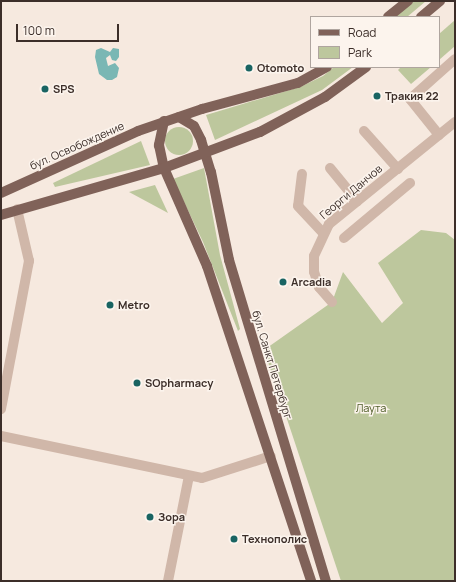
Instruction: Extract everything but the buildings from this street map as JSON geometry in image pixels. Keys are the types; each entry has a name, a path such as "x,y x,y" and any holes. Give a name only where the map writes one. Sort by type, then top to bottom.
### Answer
{"main road":[{"path":"389,16 408,1"},
{"path":"422,16 440,1"},
{"path":"179,117 298,83 325,68"},
{"path":"1,215 17,209 164,168 260,132 325,97 365,68"},
{"name":"бул. Освобождение","path":"1,193 164,122 179,117"},
{"name":"бул. Санкт Петербург","path":"179,117 198,132 211,172 229,260 326,581"},
{"path":"164,122 159,145 164,168 206,266 271,456 311,581"}],"street":[{"path":"439,135 410,99 455,59"},
{"name":"Георги Данчов","path":"332,302 318,288 314,272 314,256 323,233 329,224 455,122"},
{"path":"364,131 398,168"},
{"path":"330,168 357,201"},
{"path":"302,174 298,206 323,233"},
{"path":"344,238 410,183"},
{"path":"1,409 28,261 17,209"},
{"path":"1,436 202,478 271,456"},
{"path":"168,581 189,476"}],"green space":[{"path":"414,1 426,1 408,16 396,16"},
{"path":"455,20 455,46 440,59 440,33"},
{"path":"333,68 352,68 322,90 215,140 206,115 300,87 323,76"},
{"path":"400,68 430,68 411,84 398,70"},
{"path":"179,127 189,131 193,141 189,151 179,155 169,151 165,141 169,131"},
{"path":"141,141 150,165 55,187 53,183"},
{"path":"204,168 220,255 240,329 238,331 203,242 173,179"},
{"path":"155,185 168,213 129,192"},
{"name":"Лаута","path":"421,230 446,233 455,240 455,581 341,581 264,350 332,302 343,272 382,323 403,303 378,263"}],"water":[{"path":"101,48 110,52 113,48 119,49 119,57 116,61 112,60 110,55 106,58 108,66 115,63 119,68 117,77 112,80 107,80 99,74 95,57 96,50"}],"place":[{"name":"Otomoto","path":"249,68"},
{"name":"SPS","path":"45,89"},
{"name":"Тракия 22","path":"377,96"},
{"name":"Arcadia","path":"283,282"},
{"name":"Metro","path":"110,305"},
{"name":"SOpharmacy","path":"137,383"},
{"name":"Зора","path":"150,517"},
{"name":"Технополис","path":"234,539"}]}
